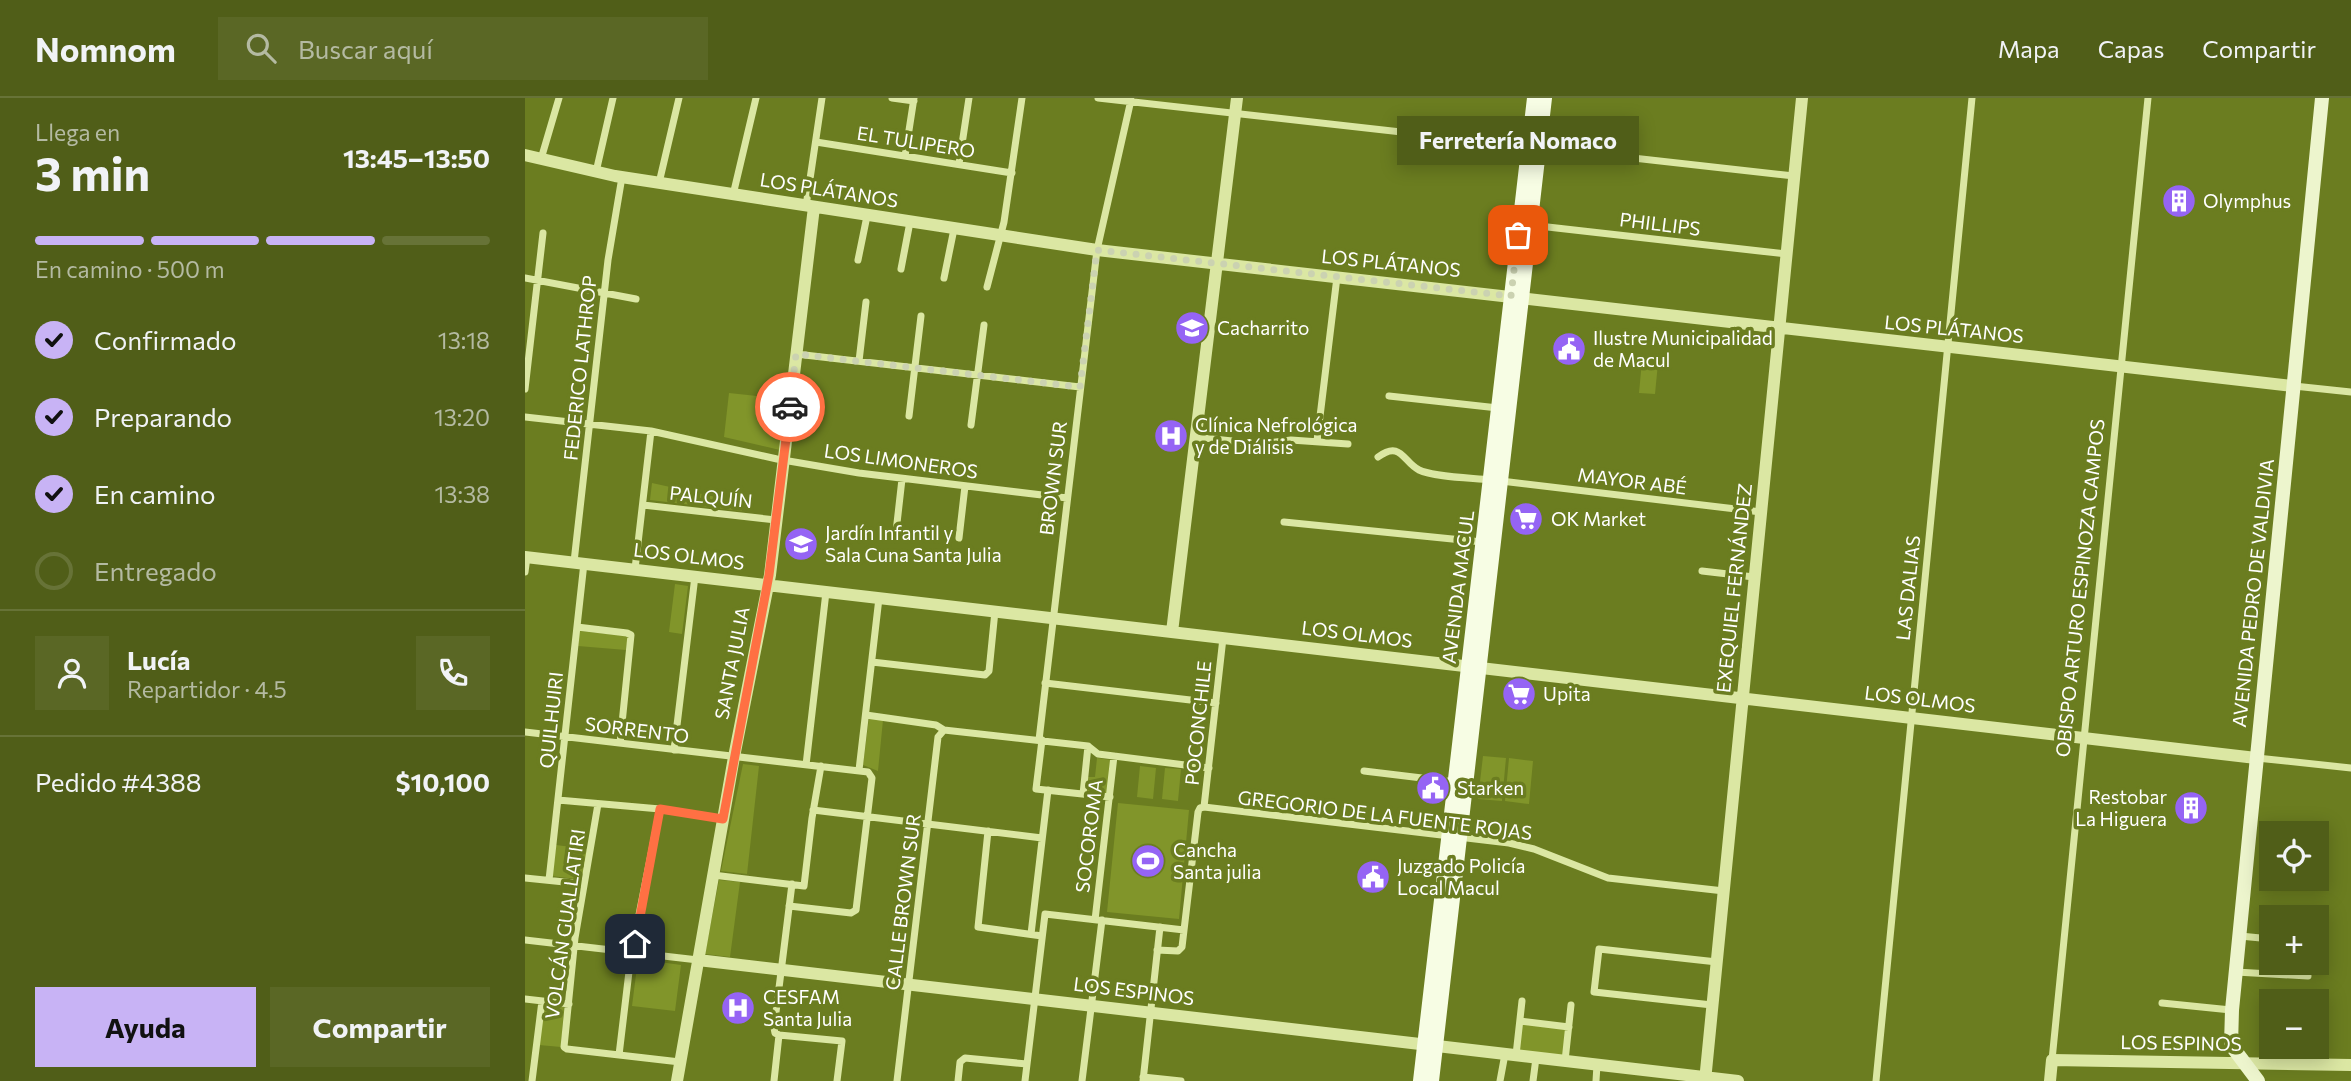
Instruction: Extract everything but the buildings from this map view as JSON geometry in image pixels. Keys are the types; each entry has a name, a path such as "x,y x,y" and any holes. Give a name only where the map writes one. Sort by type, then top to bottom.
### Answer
{"main road":[{"name":"AVENIDA MACUL","path":"1495,481 1498,408 1531,225 1534,98"},
{"name":"AVENIDA MACUL","path":"1420,1081 1430,1045 1534,147 1545,98"},
{"name":"AVENIDA PEDRO DE VALDIVIA","path":"2258,1081 2231,1043 2232,1010 2322,99"},
{"name":"AVENIDA MACUL","path":"1455,837 1456,782 1474,667"},
{"name":"AVENIDA MACUL","path":"1430,1045 1432,1081"}],"street":[{"path":"541,159 559,98"},
{"path":"596,172 613,98"},
{"path":"659,183 679,98"},
{"path":"733,195 756,98"},
{"path":"810,207 822,98"},
{"path":"892,98 914,100 905,156"},
{"path":"959,164 969,98"},
{"path":"987,287 1012,173 1022,98"},
{"path":"1098,98 1794,176"},
{"path":"1172,632 1237,98"},
{"name":"EXEQUIEL FERNÁNDEZ","path":"1705,1079 1802,98"},
{"name":"LAS DALIAS","path":"1876,1081 1972,98"},
{"name":"OBISPO ARTURO ESPINOZA CAMPOS","path":"2050,1081 2148,98"},
{"name":"BROWN SUR","path":"1048,790 1036,789 1052,618 1097,250 1131,100"},
{"name":"EL TULIPERO","path":"816,142 1012,173"},
{"name":"LOS PLÁTANOS","path":"525,155 622,177 1097,250 2351,392"},
{"name":"FEDERICO LATHROP","path":"579,563 590,424 622,177"},
{"name":"SANTA JULIA","path":"677,1081 767,585 796,354 810,207"},
{"path":"858,260 867,216"},
{"path":"901,269 910,222"},
{"name":"PHILLIPS","path":"1531,225 1786,254"},
{"path":"944,278 954,229"},
{"path":"525,389 543,233"},
{"path":"1317,441 1336,277"},
{"path":"525,278 636,299"},
{"path":"859,361 866,302"},
{"path":"909,416 921,316"},
{"path":"971,425 984,325"},
{"path":"796,354 1080,387"},
{"path":"1389,396 1498,408"},
{"name":"LOS LIMONEROS","path":"525,416 651,431 783,460 902,479 1067,498"},
{"path":"635,569 651,431"},
{"path":"1195,437 1260,444 1291,440 1348,444"},
{"name":"MAYOR ABÉ","path":"1378,457 1393,451 1406,457 1419,470 1761,512"},
{"path":"896,532 902,479"},
{"path":"959,538 965,486"},
{"name":"PALQUÍN","path":"643,505 776,520"},
{"path":"1284,522 1488,541"},
{"path":"525,572 526,557"},
{"name":"LOS OLMOS","path":"526,557 2351,768"},
{"name":"QUILHUIRI","path":"549,880 577,627 579,563"},
{"path":"1702,571 1754,577"},
{"path":"674,750 695,576"},
{"path":"806,765 826,592"},
{"path":"859,769 879,598"},
{"path":"872,662 985,675 989,671 995,611"},
{"path":"577,627 631,635 620,743"},
{"name":"POCONCHILE","path":"1184,930 1198,812 1204,807 1223,638"},
{"path":"1045,683 1216,703"},
{"path":"866,715 936,725 944,730 1088,746 1095,753 1209,768"},
{"name":"CALLE BROWN SUR","path":"897,1081 938,737 944,730"},
{"name":"SORRENTO","path":"525,732 859,769 870,774 872,778 867,817"},
{"path":"1083,794 1088,746"},
{"name":"SOCOROMA","path":"1082,1081 1092,1006 1114,756"},
{"path":"713,875 804,886 821,766"},
{"path":"1364,772 1456,782"},
{"path":"1031,934 1048,790 1110,797"},
{"path":"558,800 660,809 723,819"},
{"name":"VOLCÁN GUALLATIRI","path":"598,804 575,946 565,1048 619,1055"},
{"name":"GREGORIO DE LA FUENTE ROJAS","path":"1204,807 1509,843 1534,849 1608,878 1724,891"},
{"path":"660,809 631,955 619,1055 680,1062"},
{"path":"813,810 1042,838"},
{"path":"789,906 855,912 867,817"},
{"path":"988,831 977,925 981,928 1042,936"},
{"path":"525,877 584,884"},
{"path":"792,884 774,1030 779,1035 842,1041 837,1081"},
{"path":"1025,1081 1045,914 1184,930 1180,950 1157,950"},
{"path":"1160,927 1143,1079 1181,1081"},
{"path":"2239,936 2259,938"},
{"name":"LOS ESPINOS","path":"525,940 1738,1081"},
{"path":"1712,1004 1594,992 1599,949 1717,962"},
{"path":"2235,972 2308,976"},
{"path":"525,999 569,1004"},
{"path":"532,1081 542,1001"},
{"path":"1500,1081 1520,1021 1522,1002"},
{"path":"2162,1003 2232,1010"},
{"path":"1565,1061 1571,1005"},
{"path":"1520,1021 1569,1027"},
{"path":"774,1081 779,1035"},
{"path":"958,1081 960,1062 965,1058 1027,1064"},
{"path":"1533,1081 1536,1058"},
{"name":"LOS ESPINOS","path":"2052,1060 2351,1065"},
{"path":"1595,1081 1597,1065"}],"green space":[{"path":"1642,361 1658,363 1655,394 1639,393"},
{"path":"729,393 785,399 780,450 724,437"},
{"path":"652,483 743,503 742,511 650,500"},
{"path":"675,584 688,586 682,634 669,632"},
{"path":"579,631 628,636 626,650 578,646"},
{"path":"869,718 883,720 878,771 863,765"},
{"path":"1483,756 1506,758 1502,801 1478,799"},
{"path":"1097,758 1111,760 1108,794 1087,792 1088,777 1095,777"},
{"path":"1509,758 1533,761 1529,804 1505,801"},
{"path":"743,764 759,766 747,874 721,871"},
{"path":"1140,766 1156,768 1153,799 1137,797"},
{"path":"1165,768 1181,769 1178,801 1162,799"},
{"name":"Cancha Santa julia","path":"1118,803 1189,810 1179,919 1107,912"},
{"path":"556,845 587,849 583,880 552,876"},
{"path":"719,880 740,882 730,957 705,954"},
{"path":"638,959 681,965 675,1011 632,1006"},
{"path":"544,1005 564,1007 561,1047 539,1045"},
{"path":"1520,1021 1569,1027 1565,1061 1516,1055"}],"way so far":[{"path":"790,407 796,354 1080,387 1097,250 1511,296 1518,235"}],"place":[{"name":"Olymphus","path":"2179,201"},
{"name":"Ferretería Nomaco","path":"1518,235"},
{"name":"Cacharrito","path":"1192,328"},
{"name":"Ilustre Municipalidad de Macul","path":"1569,349"},
{"name":"Clínica Nefrológica y de Diálisis","path":"1171,436"},
{"name":"OK Market","path":"1526,519"},
{"name":"Jardín Infantil y Sala Cuna Santa Julia","path":"801,544"},
{"name":"Upita","path":"1519,694"},
{"name":"Starken","path":"1433,788"},
{"name":"Restobar La Higuera","path":"2191,808"},
{"name":"Cancha Santa julia","path":"1148,861"},
{"name":"Juzgado Policía Local Macul","path":"1373,877"},
{"name":"CESFAM Santa Julia","path":"738,1008"}],"route":[{"path":"635,944 660,809 723,819 769,575 790,407"}]}
